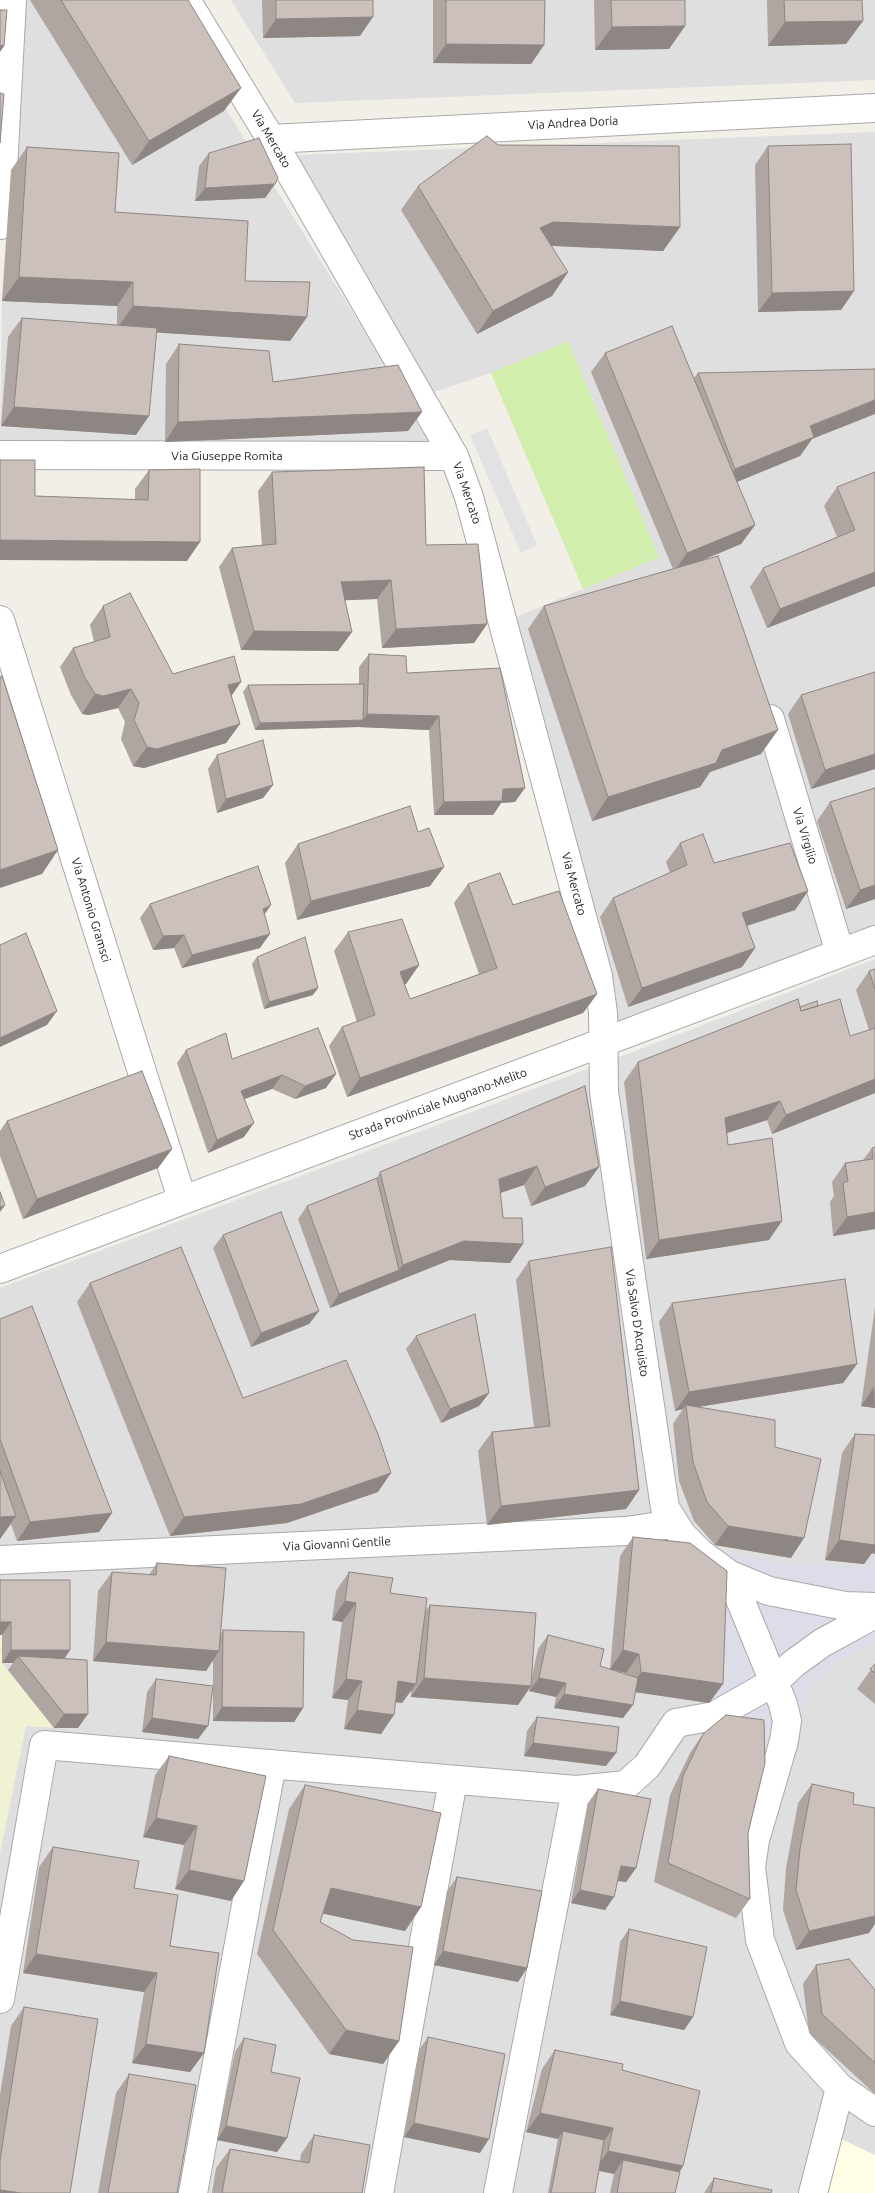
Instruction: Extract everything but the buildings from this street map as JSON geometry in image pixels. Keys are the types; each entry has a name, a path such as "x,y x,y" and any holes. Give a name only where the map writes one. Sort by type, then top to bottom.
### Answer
{"street":[{"path":"0,225 12,0"},
{"name":"Via Mercato","path":"186,0 271,139 454,456 470,497 483,543 598,976 603,1013 603,1044"},
{"name":"Via Andrea Doria","path":"271,139 875,108"},
{"name":"Via Giuseppe Romita","path":"0,456 454,456"},
{"name":"Via Antonio Gramsci","path":"0,620 182,1199"},
{"name":"Via Virgilio","path":"770,719 840,953"},
{"name":"Strada Provinciale Mugnano-Melito","path":"0,1269 182,1199 603,1044 875,940"},
{"name":"Via Salvo D'Acquisto","path":"603,1044 604,1092 661,1492 673,1524 700,1553 730,1575 768,1591 845,1606 875,1607"},
{"name":"Via Giovanni Gentile","path":"0,1560 626,1531 673,1524"},
{"path":"730,1575 784,1704 787,1720 784,1741 755,1840 751,1867 760,1940 799,2043 840,2088 875,2112"},
{"path":"0,1999 44,1745 576,1790 626,1785 647,1766 676,1723 714,1716 774,1682 793,1664 822,1643 875,1614"},
{"path":"193,2193 272,1764"},
{"path":"379,2193 453,1780"},
{"path":"498,2193 576,1790"},
{"path":"813,2193 840,2088"}],"shaded area":[{"path":"20,0 158,0 436,446 0,447 2,301"},
{"path":"231,0 875,0 875,80 295,103"},
{"path":"875,132 875,928 616,1028 516,617 659,557 568,341 491,373 431,393 296,155"},
{"path":"487,428 537,545 521,553 470,435"},
{"path":"875,959 875,2193 0,2193 0,1288 622,1056"},
{"path":"731,1553 791,1564 867,1567 869,1555 875,1556 875,1641 837,1662 808,1686 795,1743 713,1730 715,1684 726,1684 728,1661 716,1660 725,1572"},
{"path":"839,2138 875,2155 875,2193 827,2193"}],"green space":[{"path":"568,341 659,557 583,589 491,373"},
{"path":"0,1635 2,1635 2,1663 54,1728 26,1726 0,1854"}]}
